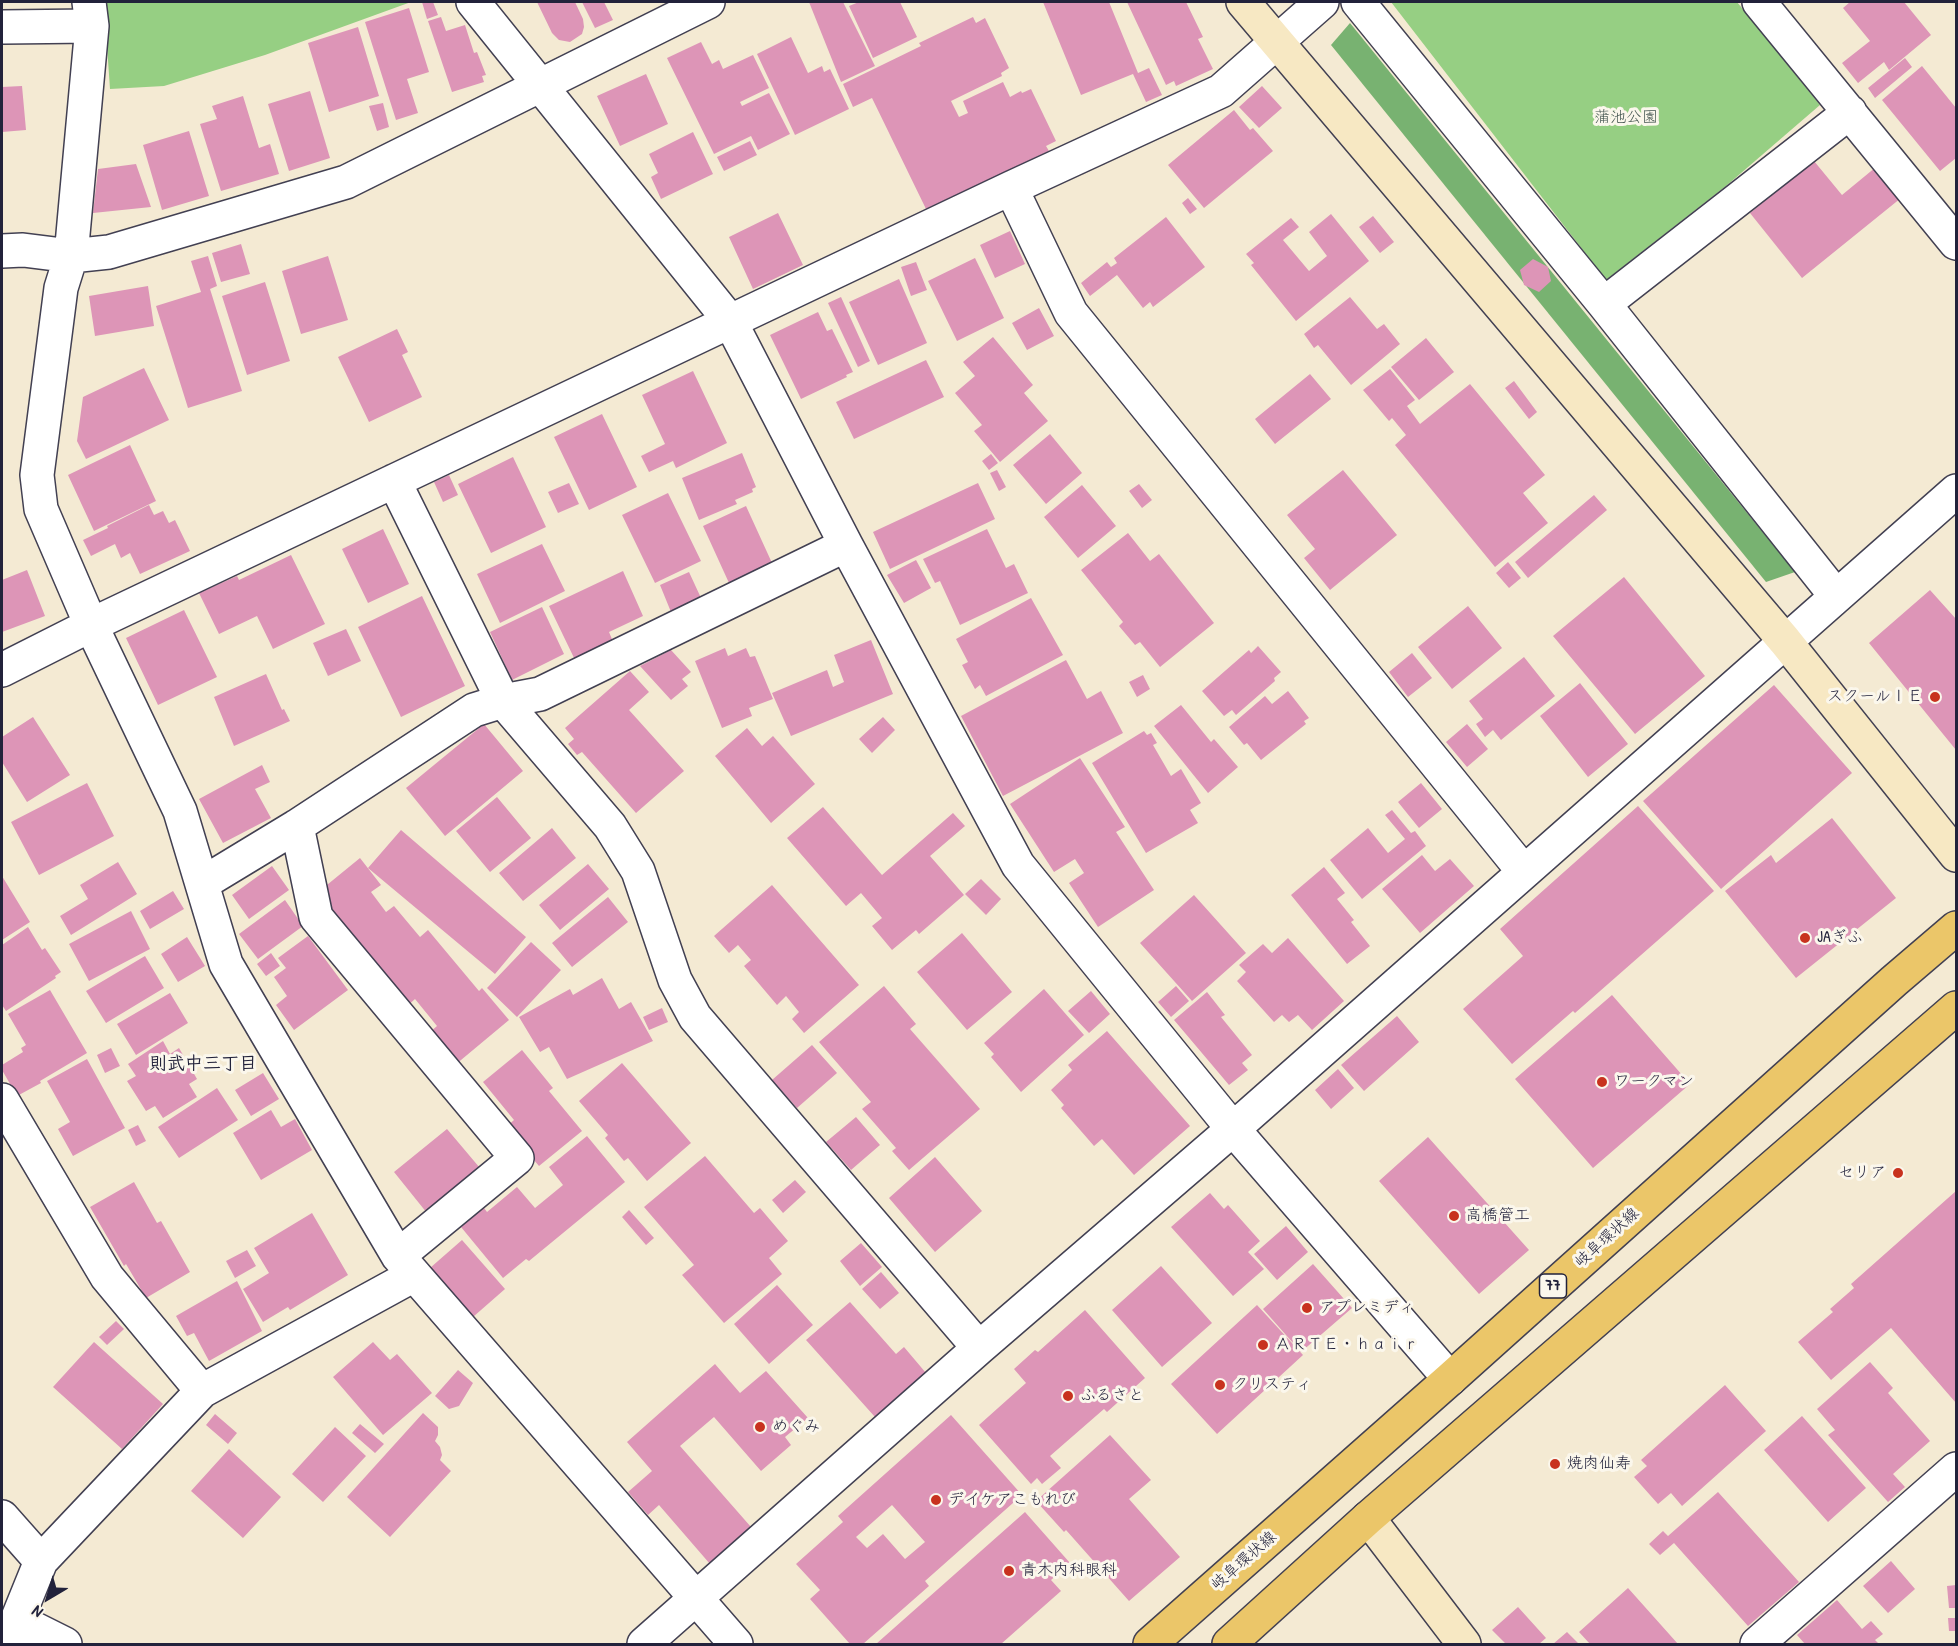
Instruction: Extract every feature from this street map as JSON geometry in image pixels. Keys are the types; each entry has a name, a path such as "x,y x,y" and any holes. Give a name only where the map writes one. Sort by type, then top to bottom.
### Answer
{"main road":[{"name":"岐阜環状線","path":"1150,1644 1956,928"},
{"path":"1228,1644 1368,1518 1956,1008"}],"street":[{"path":"473,2 730,321 846,546 1018,865 1233,1129 1450,1379"},
{"path":"2,251 23,250 71,256 109,252 346,182 708,2"},
{"path":"1243,2 1785,641 1956,855"},
{"path":"2,670 91,625 730,321 1221,91 1322,2"},
{"path":"1358,2 1605,304 1836,596"},
{"path":"1759,2 1956,243"},
{"path":"2,27 91,14 71,256 61,288 37,475 41,509 91,625 180,812 226,964 406,1265 736,1644"},
{"path":"1605,304 1850,112"},
{"path":"1011,188 1071,313 1524,872"},
{"path":"394,481 503,701 610,826 638,871 675,980 695,1017 979,1348"},
{"path":"644,1644 979,1348 1233,1129 1956,491"},
{"path":"203,884 297,826 474,710 503,701 540,694 846,546"},
{"path":"65,1644 14,1632 41,1561 202,1391 406,1265 517,1158 316,917 297,826"},
{"path":"2,1100 107,1277 202,1391"},
{"path":"1761,1643 1956,1469"},
{"path":"2,1517 41,1561"},
{"path":"1368,1518 1464,1644"}],"green space":[{"path":"104,2 411,2 265,55 164,86 110,89"},
{"name":"蒲池公園","path":"1391,2 1737,2 1820,105 1726,186 1606,280"},
{"path":"1350,23 1795,572 1766,582 1331,45"}],"building":[{"path":"422,2 433,2 438,15 427,19"},
{"path":"537,2 575,2 583,19 582,34 570,42 559,40 552,33"},
{"path":"582,2 604,2 613,20 595,28"},
{"path":"809,2 843,2 875,66 841,82"},
{"path":"859,2 900,2 917,37 873,58 849,6"},
{"path":"1043,2 1109,2 1138,73 1149,68 1162,95 1146,102 1133,74 1081,95"},
{"path":"1127,2 1186,2 1203,37 1198,39 1213,69 1176,86 1174,81 1166,85"},
{"path":"1850,2 1904,2 1931,35 1889,70 1884,62 1858,83 1842,63 1870,41 1843,8"},
{"path":"409,8 429,72 407,79 418,113 396,120 365,22"},
{"path":"441,17 446,31 465,25 474,53 477,52 486,75 482,76 484,82 452,92 428,21"},
{"path":"973,17 976,23 985,18 1009,68 1001,73 1002,76 951,101 959,117 968,113 963,101 1003,82 1010,97 1031,89 1056,141 1046,146 1049,151 926,209 872,98 853,107 843,84 921,46 919,43"},
{"path":"358,27 379,96 329,112 308,43"},
{"path":"791,37 808,73 822,66 824,72 830,69 849,109 795,135 757,54"},
{"path":"701,42 712,64 719,60 723,69 753,55 769,88 740,102 742,106 769,93 790,134 758,150 751,136 714,154 667,58"},
{"path":"1905,58 1912,67 1875,98 1868,88"},
{"path":"1922,66 1956,108 1956,158 1940,171 1882,100"},
{"path":"646,74 668,124 620,146 597,96"},
{"path":"22,86 26,130 2,132 2,87"},
{"path":"1262,86 1282,108 1259,128 1239,107"},
{"path":"310,91 330,158 289,171 268,104"},
{"path":"243,96 259,148 270,144 279,174 221,191 200,124 217,119 212,106"},
{"path":"383,103 389,127 377,131 369,106"},
{"path":"1234,110 1250,130 1253,128 1273,151 1204,208 1168,165"},
{"path":"189,131 209,196 162,210 143,145"},
{"path":"693,132 713,174 661,199 651,177 658,173 649,154"},
{"path":"750,141 757,155 724,171 717,157"},
{"path":"1814,161 1842,195 1876,167 1901,198 1802,278 1750,213"},
{"path":"136,164 151,207 93,213 98,169"},
{"path":"1188,198 1197,209 1190,214 1182,203"},
{"path":"778,213 803,265 753,289 729,237"},
{"path":"1331,214 1369,261 1296,321 1251,265 1254,263 1246,254 1291,218 1299,227 1283,240 1309,271 1327,256 1309,232"},
{"path":"1373,216 1394,242 1380,253 1359,227"},
{"path":"1166,217 1205,267 1153,307 1150,302 1143,308 1117,275 1090,296 1081,283 1107,262 1111,267 1117,263 1114,258"},
{"path":"1010,231 1025,264 995,278 980,245"},
{"path":"241,244 250,274 221,282 212,253"},
{"path":"208,256 217,286 210,289 242,391 188,408 156,306 201,292 191,261"},
{"path":"328,256 348,320 301,334 282,271"},
{"path":"975,258 1004,318 957,341 928,281"},
{"path":"1533,259 1548,267 1551,281 1539,292 1524,285 1520,270"},
{"path":"916,262 927,290 911,296 901,267"},
{"path":"899,279 927,343 878,365 849,302"},
{"path":"265,282 290,361 247,375 222,296"},
{"path":"148,286 154,326 95,336 89,296"},
{"path":"841,297 870,361 858,367 828,303"},
{"path":"1350,297 1377,329 1384,324 1400,344 1351,385 1318,345 1314,348 1304,334"},
{"path":"1039,308 1054,336 1027,350 1012,323"},
{"path":"818,312 827,331 832,329 853,372 801,399 770,335"},
{"path":"397,329 408,352 402,355 422,397 369,422 338,357"},
{"path":"993,337 1033,385 1024,393 1048,421 1000,462 974,431 982,425 955,393 975,376 963,362"},
{"path":"1426,338 1454,372 1419,400 1391,367"},
{"path":"926,360 944,397 854,439 836,402"},
{"path":"144,368 169,420 86,459 77,441 83,397"},
{"path":"1390,369 1415,400 1407,406 1420,424 1470,384 1545,475 1523,493 1548,523 1495,567 1395,445 1406,435 1392,418 1389,421 1363,390"},
{"path":"693,371 727,443 676,468 673,461 649,472 641,456 665,444 642,395"},
{"path":"1310,374 1331,399 1275,444 1255,419"},
{"path":"1514,381 1537,412 1529,419 1505,388"},
{"path":"602,414 637,487 589,510 554,437"},
{"path":"1050,434 1082,473 1046,504 1013,465"},
{"path":"130,445 156,501 94,531 68,475"},
{"path":"742,453 756,487 752,489 753,492 735,500 737,504 699,520 682,478"},
{"path":"991,454 998,463 989,470 982,461"},
{"path":"513,457 546,527 491,553 458,484"},
{"path":"997,470 1006,487 999,491 990,473"},
{"path":"1343,470 1397,535 1330,590 1304,558 1315,549 1287,515"},
{"path":"449,475 458,495 443,502 434,482"},
{"path":"569,483 579,504 558,513 548,492"},
{"path":"978,483 995,519 890,569 873,532"},
{"path":"1139,484 1152,500 1142,508 1129,491"},
{"path":"1082,485 1116,526 1078,558 1044,517"},
{"path":"668,493 701,561 655,583 622,515"},
{"path":"1594,495 1607,510 1528,578 1515,562"},
{"path":"149,505 154,515 163,511 169,523 175,520 190,551 140,574 130,553 121,558 115,544 91,556 83,540"},
{"path":"746,506 772,563 729,583 703,526"},
{"path":"383,529 409,584 368,603 342,549"},
{"path":"987,529 1006,568 1014,564 1028,593 960,625 940,581 935,583 923,559"},
{"path":"1128,533 1150,561 1159,554 1214,623 1160,667 1140,642 1135,645 1119,626 1123,622 1081,570"},
{"path":"542,544 565,591 500,623 477,574"},
{"path":"291,555 325,624 273,649 257,616 219,634 199,593 237,576 239,580"},
{"path":"916,560 931,588 904,603 887,575"},
{"path":"1508,562 1521,578 1509,588 1496,573"},
{"path":"27,570 45,616 2,632 2,580"},
{"path":"623,571 643,616 609,632 614,644 576,662 549,606"},
{"path":"689,572 701,598 671,612 660,585"},
{"path":"1624,577 1705,676 1635,734 1553,636"},
{"name":"スクールＩＥ","path":"1930,590 1956,619 1956,750 1869,643"},
{"path":"422,596 465,686 401,717 358,627"},
{"path":"1031,598 1063,655 986,696 980,685 975,689 962,665 968,662 956,639"},
{"path":"1468,606 1502,648 1452,689 1418,647"},
{"path":"542,607 564,654 512,680 490,632"},
{"path":"184,610 217,677 158,705 126,638"},
{"path":"346,629 361,661 328,676 313,643"},
{"path":"871,640 893,694 791,736 772,693 827,670 833,687 844,682 834,655"},
{"path":"1258,646 1281,672 1274,678 1275,681 1236,715 1232,710 1224,716 1202,691 1249,650 1251,653"},
{"path":"725,648 728,656 746,648 750,657 755,656 773,699 749,708 752,716 722,728 695,661"},
{"path":"671,650 691,672 682,679 688,686 671,700 640,666"},
{"path":"1412,653 1432,678 1408,697 1389,672"},
{"path":"1524,657 1555,696 1501,740 1493,730 1485,737 1476,724 1483,719 1469,701"},
{"path":"1066,660 1087,699 1101,691 1123,733 1003,796 961,716"},
{"path":"630,671 649,692 629,710 684,771 636,813 582,752 577,755 568,744 574,739 565,728"},
{"path":"266,674 282,710 284,709 290,721 234,746 214,697"},
{"path":"1143,675 1150,689 1137,697 1129,682"},
{"path":"1580,683 1628,744 1588,777 1540,716"},
{"path":"1774,685 1852,773 1721,889 1643,801"},
{"path":"1288,691 1309,718 1304,721 1306,724 1261,760 1229,727 1265,696 1272,704"},
{"path":"1181,705 1211,742 1214,739 1238,767 1208,793 1154,726"},
{"path":"33,717 70,775 27,802 2,762 2,737"},
{"path":"883,717 895,730 872,753 859,739"},
{"path":"484,724 523,771 445,836 406,788"},
{"path":"1467,724 1488,749 1467,767 1446,742"},
{"path":"747,728 762,746 773,736 815,784 771,823 715,756"},
{"path":"1144,731 1147,735 1151,733 1157,743 1153,745 1171,776 1181,769 1201,803 1190,810 1198,823 1146,853 1092,763"},
{"path":"1080,758 1125,827 1116,832 1154,890 1098,927 1069,883 1084,873 1075,859 1054,872 1010,804"},
{"path":"262,765 270,782 255,789 271,818 223,843 199,799"},
{"path":"87,783 114,836 39,875 11,822"},
{"path":"1421,783 1442,809 1419,828 1398,802"},
{"path":"497,797 531,838 490,872 456,831"},
{"path":"1638,806 1714,891 1575,1013 1573,1011 1512,1064 1463,1009 1523,956 1500,929"},
{"path":"823,807 882,875 953,813 965,826 930,856 964,895 919,934 916,930 892,950 872,926 882,918 861,893 846,906 787,838"},
{"path":"1392,810 1411,833 1415,831 1426,846 1362,899 1330,860 1368,828 1388,853 1405,839 1385,815"},
{"name":"JAぎふ","path":"1832,818 1896,898 1796,978 1725,891 1771,855 1776,863"},
{"path":"552,828 576,858 523,901 499,873"},
{"path":"401,830 526,937 495,974 368,868"},
{"path":"1422,855 1435,871 1450,859 1474,886 1420,933 1382,889"},
{"path":"360,858 381,885 371,892 386,912 394,906 420,937 428,930 479,991 482,988 509,1020 455,1065 429,1033 437,1026 415,999 406,1007 327,911 322,889"},
{"path":"118,862 137,894 71,935 60,916 88,899 80,885"},
{"path":"588,864 609,889 560,930 539,905"},
{"path":"272,866 289,890 249,919 232,895"},
{"path":"1324,867 1345,893 1337,899 1354,920 1351,922 1370,946 1347,964 1291,895"},
{"path":"2,876 30,922 2,940"},
{"path":"981,879 1001,899 986,915 965,894"},
{"path":"772,885 859,985 804,1033 792,1019 799,1012 786,996 777,1005 744,966 751,960 738,945 729,953 714,936"},
{"path":"173,891 184,909 150,929 140,911"},
{"path":"1194,895 1246,953 1192,1001 1140,943"},
{"path":"608,897 628,922 572,967 552,943"},
{"path":"285,900 303,926 258,959 239,934"},
{"path":"131,911 150,949 89,981 69,944"},
{"path":"28,927 42,950 45,948 61,972 55,976 56,978 6,1011 2,1005 2,945"},
{"path":"962,933 1012,992 967,1030 917,972"},
{"path":"308,936 348,990 294,1030 276,1005 287,996 274,977 286,968 278,958"},
{"path":"187,937 205,966 178,982 161,954"},
{"path":"1288,938 1344,1001 1312,1030 1298,1015 1289,1022 1282,1015 1274,1022 1237,981 1246,972 1239,965 1263,944 1272,953"},
{"path":"531,942 561,970 517,1017 487,988"},
{"path":"271,953 280,966 266,976 257,964"},
{"path":"145,956 164,988 106,1023 86,991"},
{"path":"602,978 619,1009 631,1002 653,1041 567,1079 549,1047 540,1052 519,1017 570,989 573,995"},
{"path":"884,986 916,1024 910,1029 980,1109 909,1170 892,1151 896,1148 862,1109 871,1102 819,1042"},
{"path":"1176,986 1189,1001 1171,1017 1158,1002"},
{"path":"1044,989 1084,1035 1021,1092 991,1057 994,1054 984,1043"},
{"path":"50,990 87,1053 17,1096 2,1070 2,1065 23,1052 21,1048 26,1045 8,1014"},
{"path":"1091,991 1110,1014 1089,1033 1068,1011"},
{"path":"1207,992 1225,1015 1221,1017 1252,1055 1242,1063 1248,1070 1229,1085 1174,1020"},
{"path":"170,993 188,1023 136,1055 117,1024"},
{"name":"ワークマン","path":"1612,995 1690,1084 1593,1168 1515,1079"},
{"path":"662,1008 668,1022 649,1030 643,1017"},
{"path":"1397,1016 1419,1042 1364,1091 1341,1065"},
{"path":"1107,1031 1190,1126 1134,1175 1102,1139 1094,1146 1061,1108 1064,1105 1051,1090 1072,1070 1068,1065"},
{"path":"163,1041 170,1054 179,1048 197,1079 189,1084 197,1097 163,1118 155,1106 146,1111 127,1081 136,1076 128,1064"},
{"path":"812,1045 837,1073 797,1108 772,1080"},
{"path":"111,1048 120,1066 105,1073 97,1055"},
{"path":"522,1050 553,1088 549,1091 582,1131 539,1166 506,1127 514,1120 483,1082"},
{"path":"87,1059 125,1128 73,1156 58,1129 70,1122 47,1081"},
{"path":"622,1063 691,1143 647,1181 628,1158 624,1161 605,1138 608,1135 579,1101"},
{"path":"1338,1069 1354,1088 1331,1109 1315,1090"},
{"path":"263,1073 279,1099 251,1116 235,1090"},
{"path":"217,1088 238,1120 179,1158 158,1127"},
{"path":"271,1110 281,1127 295,1119 312,1150 261,1180 233,1133"},
{"path":"856,1117 880,1145 851,1170 826,1142"},
{"path":"138,1125 146,1141 136,1146 128,1130"},
{"path":"447,1129 485,1174 431,1218 394,1172"},
{"path":"587,1136 625,1182 529,1261 526,1259 503,1278 461,1227 484,1208 487,1212 517,1187 535,1208 563,1185 549,1167"},
{"name":"高橋管工","path":"1428,1137 1529,1250 1479,1294 1379,1181"},
{"path":"705,1156 754,1213 760,1208 788,1241 769,1258 782,1274 724,1323 682,1275 694,1265 644,1207"},
{"path":"935,1157 982,1211 935,1252 889,1198"},
{"path":"795,1180 806,1192 783,1213 772,1200"},
{"path":"134,1182 157,1223 161,1221 190,1272 146,1298 126,1264 124,1266 90,1207"},
{"path":"1956,1191 1956,1403 1891,1328 1831,1380 1798,1342 1833,1312 1830,1309 1854,1288 1851,1284"},
{"path":"1210,1193 1224,1209 1228,1205 1260,1241 1248,1252 1264,1269 1233,1296 1171,1227"},
{"path":"629,1210 654,1238 646,1245 622,1217"},
{"path":"312,1213 348,1275 290,1310 288,1307 263,1322 243,1289 269,1273 254,1248"},
{"path":"1286,1226 1308,1252 1277,1280 1254,1254"},
{"path":"462,1240 505,1289 473,1317 430,1268"},
{"path":"861,1243 882,1267 860,1286 840,1261"},
{"path":"247,1250 256,1266 235,1278 226,1261"},
{"name":"アプレミディ","path":"1313,1264 1352,1308 1301,1352 1263,1309"},
{"path":"1161,1266 1212,1323 1162,1367 1112,1310"},
{"path":"881,1272 899,1293 880,1309 862,1289"},
{"path":"237,1281 262,1331 209,1361 194,1333 187,1336 176,1316"},
{"path":"777,1285 813,1325 769,1364 734,1324"},
{"path":"850,1302 896,1354 904,1347 926,1373 875,1417 806,1340"},
{"name":"クリスティ","path":"1257,1305 1303,1355 1217,1434 1171,1384"},
{"name":"ふるさと","path":"1085,1310 1145,1378 1107,1412 1104,1409 1050,1456 1061,1468 1042,1484 1037,1478 1031,1484 979,1425 1026,1383 1014,1369 1035,1350 1038,1352"},
{"path":"116,1321 124,1329 107,1345 99,1337"},
{"path":"94,1342 163,1404 122,1449 53,1387"},
{"path":"373,1342 390,1360 397,1354 432,1393 383,1435 333,1377"},
{"path":"1870,1362 1893,1388 1888,1393 1930,1441 1893,1474 1905,1487 1888,1502 1828,1435 1835,1430 1817,1409"},
{"path":"715,1364 740,1393 766,1371 808,1418 785,1437 791,1445 761,1471 714,1417 680,1446 751,1527 710,1564 659,1505 648,1515 628,1492 652,1471 627,1442"},
{"path":"458,1370 473,1383 459,1406 449,1409 435,1396"},
{"path":"1725,1385 1766,1431 1682,1506 1671,1493 1658,1504 1634,1477 1647,1466 1641,1460"},
{"path":"423,1413 438,1427 435,1441 440,1447 442,1455 440,1460 451,1471 390,1537 347,1497"},
{"path":"215,1414 237,1433 228,1444 206,1425"},
{"path":"951,1415 1022,1495 925,1581 929,1586 863,1644 850,1644 810,1599 820,1590 796,1564 843,1522 838,1516","holes":["892,1505 925,1542 905,1559 883,1534 867,1548 856,1537"]},
{"path":"1802,1416 1866,1488 1828,1522 1764,1450"},
{"path":"360,1424 384,1444 375,1453 352,1433"},
{"path":"335,1427 366,1456 323,1502 292,1474"},
{"name":"ふるさと","path":"1110,1435 1151,1480 1129,1499 1180,1557 1129,1601 1066,1530 1064,1532 1036,1501"},
{"path":"229,1449 281,1497 243,1538 191,1491"},
{"path":"1718,1492 1799,1582 1748,1626 1674,1543 1660,1555 1649,1544 1663,1531 1668,1536"},
{"name":"青木内科眼科","path":"1025,1512 1070,1563 1051,1580 1061,1591 1001,1644 876,1644"},
{"path":"1891,1561 1915,1589 1888,1613 1863,1586"},
{"path":"1956,1585 1956,1608 1949,1608 1947,1586"},
{"path":"1628,1588 1678,1644 1590,1644 1579,1632"},
{"path":"1837,1600 1862,1629 1871,1621 1883,1634 1875,1640 1879,1644 1805,1644 1797,1635"},
{"path":"1518,1607 1546,1638 1539,1644 1506,1644 1492,1630"},
{"path":"1948,1618 1956,1618 1956,1631 1949,1631"},
{"path":"1567,1632 1579,1644 1553,1644"}],"place":[{"name":"スクールＩＥ","path":"1935,697"},
{"name":"JAぎふ","path":"1805,938"},
{"name":"ワークマン","path":"1602,1082"},
{"name":"セリア","path":"1898,1173"},
{"name":"高橋管工","path":"1454,1216"},
{"name":"アプレミディ","path":"1307,1308"},
{"name":"ＡＲＴＥ・ｈａｉｒ","path":"1263,1345"},
{"name":"クリスティ","path":"1220,1385"},
{"name":"ふるさと","path":"1068,1396"},
{"name":"めぐみ","path":"760,1427"},
{"name":"焼肉仙寿","path":"1555,1464"},
{"name":"デイケアこもれび","path":"936,1500"},
{"name":"青木内科眼科","path":"1009,1571"}],"district":[{"name":"則武中三丁目","path":"203,1064"}]}
